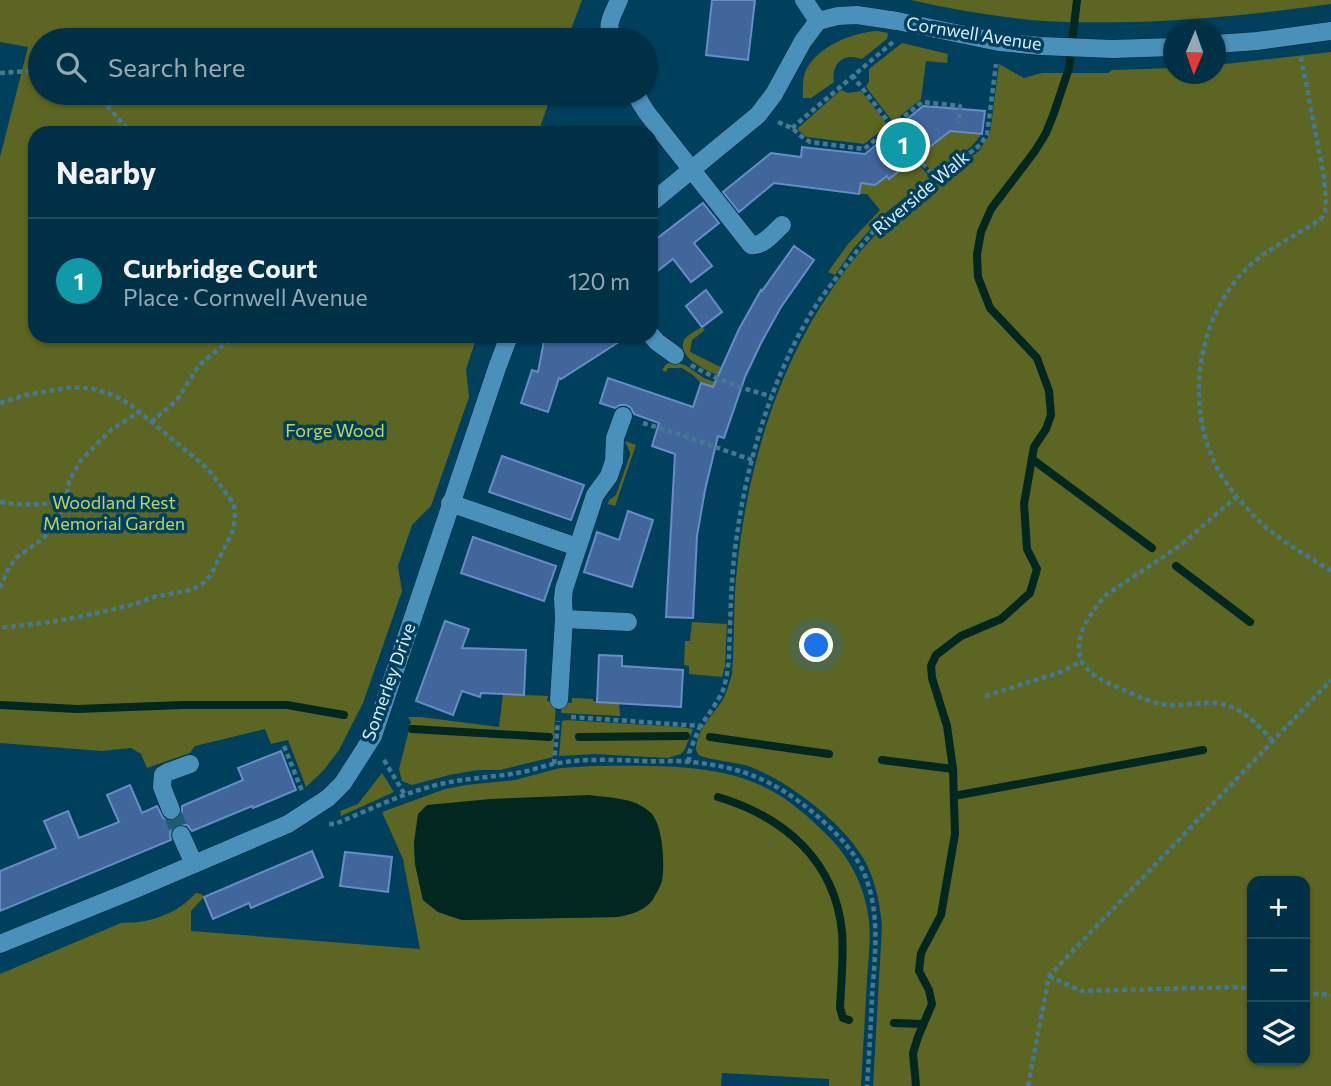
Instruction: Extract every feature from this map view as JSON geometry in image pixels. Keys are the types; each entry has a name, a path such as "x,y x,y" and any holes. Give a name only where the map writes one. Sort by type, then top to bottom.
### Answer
{"street":[{"path":"609,28 619,0"},
{"path":"658,198 758,115 774,94 803,41 818,21 804,0"},
{"name":"Cornwell Avenue","path":"818,21 857,15 999,42 1112,49 1163,47"},
{"path":"1226,43 1331,31"},
{"path":"643,105 657,126"},
{"path":"658,127 751,245 762,243 782,225"},
{"name":"Somerley Drive","path":"0,944 288,824 328,798 343,783 373,736 506,343"},
{"path":"658,343 676,355"},
{"path":"559,700 563,594 595,495 611,472 615,458 615,438 623,416"},
{"path":"450,503 577,547"},
{"path":"564,619 628,622"},
{"path":"171,810 162,787 163,775 190,764"},
{"path":"181,835 194,864"}],"path":[{"path":"792,128 894,41 897,21"},
{"path":"1296,36 1324,177 1325,212 1321,219 1258,257 1229,289 1212,322 1200,364 1201,415 1206,440 1220,474 1237,496 1280,538 1331,571"},
{"name":"Riverside Walk","path":"689,762 689,753 701,726 722,693 729,664 736,541 752,460 771,396 820,300 867,238 888,217 980,145 987,135 999,42"},
{"path":"0,73 28,71"},
{"path":"852,75 893,128"},
{"path":"758,115 792,128 810,142 864,149 922,102 960,106 959,123"},
{"path":"106,105 125,126"},
{"path":"917,157 936,179"},
{"path":"152,422 177,400 199,365 226,343"},
{"path":"676,355 713,377 771,396"},
{"path":"0,403 26,395 72,387 94,389 113,395 152,422 208,469 234,504 235,519 232,533 210,576 191,590 58,621 0,628"},
{"path":"0,588 16,558 51,530 66,501 69,481 81,460 111,430 139,412"},
{"path":"623,416 752,460"},
{"path":"1237,496 1181,545 1120,584 1097,605 1085,624 1080,639 1082,662 1100,679 1152,702 1178,706 1222,704 1234,708 1248,717 1273,741"},
{"path":"0,502 41,505 66,501"},
{"path":"985,696 1062,672 1082,662"},
{"path":"1028,1086 1049,976 1331,680"},
{"path":"554,764 559,716 701,726"},
{"path":"373,736 405,795"},
{"path":"284,746 310,811"},
{"path":"288,824 335,824 405,795 440,784 516,774 554,764 596,760 689,762 735,769 768,781 789,793 823,821 853,855 862,870 873,906 875,928 867,1086"},
{"path":"1049,976 1081,991 1247,989"},
{"path":"1310,993 1331,995"}],"green space":[{"path":"0,0 582,0 572,28 28,28 28,47 0,42"},
{"path":"911,0 1331,0 1331,4 1184,20 1077,22 993,15"},
{"path":"878,31 888,33 887,39 862,59 844,58 835,69 834,82 811,98 803,98 805,73 819,54 847,37"},
{"path":"902,43 948,54 947,63 926,61 921,99 893,122 866,87 869,69"},
{"path":"28,47 28,105 548,105 540,126 28,126 28,343 475,343 466,369 469,397 431,506 412,525 398,566 402,591 363,703 339,750 306,787 288,740 271,744 265,729 195,746 190,753 147,768 141,754 131,748 102,751 0,743 0,157"},
{"path":"1331,52 1331,1086 873,1086 882,926 877,894 866,863 846,834 800,794 751,767 702,756 696,750 702,730 722,701 732,674 736,581 743,521 753,475 765,429 781,385 824,301 851,263 883,227 979,151 990,134 999,64 1024,78 1042,73 1108,73 1112,70 1163,68 1163,84 1226,84 1226,64"},
{"path":"841,90 848,93 861,91 888,125 864,144 807,137 799,131 798,128"},
{"path":"952,125 964,132 982,134 971,147 934,175 919,155 943,137"},
{"path":"915,159 930,178 883,215 853,249 835,275 828,272 848,244 880,210 867,194 859,194 861,183 875,185"},
{"path":"702,327 705,330 692,340 690,352 745,379 742,384 704,369 687,356 683,348 684,340"},
{"path":"672,362 685,365 704,378 740,392 739,396 701,383 682,368 668,368 666,372 662,370 666,364"},
{"path":"625,441 636,445 615,506 608,504 616,495 630,455"},
{"path":"692,622 727,624 722,677 689,674 689,666 684,665 685,641 690,641"},
{"path":"503,694 548,696 547,701 556,702 553,757 500,770 478,770 449,775 412,785 402,781 399,769 411,722 408,717 499,727"},
{"path":"572,698 619,703 620,716 561,713 562,703 572,703"},
{"path":"562,721 693,729 681,754 667,758 595,754 559,756"},
{"path":"660,766 729,774 750,781 785,799 834,842 849,862 860,884 869,921 861,1086 829,1086 829,1079 722,1073 721,1086 0,1086 0,974 121,923 142,922 166,914 196,893 204,897 191,911 191,931 420,949 403,859 382,812 445,789 515,780 560,768","holes":["414,842 618,917 462,920 438,912 423,900 415,864"]},
{"path":"382,773 394,792 341,816 340,811 358,804"}],"shaded area":[{"path":"589,795 630,801 645,808 655,819 662,846 663,874 656,894 644,908 618,917 462,920 438,912 423,900 415,864 414,842 418,814 427,805"}],"building":[{"path":"712,0 755,0 748,60 706,55"},
{"path":"923,106 985,111 982,134 950,131 889,179 887,176 875,185 861,183 859,194 774,183 739,212 723,192 771,153 801,157 802,147 865,154"},
{"path":"703,203 719,223 694,243 712,266 691,282 673,259 658,271 658,238"},
{"path":"794,246 814,260 781,307 761,343 745,377 724,438 718,436 697,536 693,618 666,617 675,454 652,446 659,423 634,414 626,405 615,408 600,403 608,378 693,407 701,383 713,387 739,329 761,290"},
{"path":"706,290 722,312 702,327 686,306"},
{"path":"544,343 617,343 559,378 548,412 521,403 532,370 538,372"},
{"path":"502,456 584,485 571,520 489,492"},
{"path":"628,511 653,520 632,587 584,572 597,532 619,540"},
{"path":"473,537 556,566 544,601 461,573"},
{"path":"445,621 469,629 462,648 526,650 524,695 481,693 480,697 462,691 453,715 416,701"},
{"path":"599,655 622,656 622,666 683,670 681,707 597,702"},
{"path":"281,751 296,790 192,831 187,825 177,824 171,829 171,840 0,911 0,871 56,848 44,821 68,811 79,838 119,822 107,795 130,785 142,813 157,806 163,818 174,821 180,817 182,806 243,780 238,768"},
{"path":"312,851 323,877 251,908 249,903 213,919 204,897"},
{"path":"345,852 392,857 388,892 340,886"}],"waterway":[{"path":"916,1086 913,1053 932,1004 929,990 919,971 921,953 941,915 955,834 953,769 947,726 932,678 931,666 936,655 961,636 1001,619 1030,593 1037,569 1027,549 1024,504 1034,447 1046,429 1051,415 1049,391 1037,358 990,308 978,277 977,254 981,232 991,209 1035,151 1054,113 1069,68 1077,0"},
{"path":"1032,459 1152,548"},
{"path":"1176,566 1250,622"},
{"path":"0,705 77,709 287,705 344,715"},
{"path":"412,729 549,737"},
{"path":"579,737 686,736"},
{"path":"710,737 829,754"},
{"path":"954,796 1203,750"},
{"path":"882,760 953,769"},
{"path":"718,797 764,816 784,830 802,845 829,883 837,906 843,941 840,1008 843,1018 849,1020"},
{"path":"894,1023 923,1024"}],"tunnel":[{"path":"171,810 181,835"}],"place":[{"name":"Curbridge Court","path":"903,145"}],"park label":[{"name":"Forge Wood","path":"335,431"},
{"name":"Woodland Rest Memorial Garden","path":"114,513"}]}
